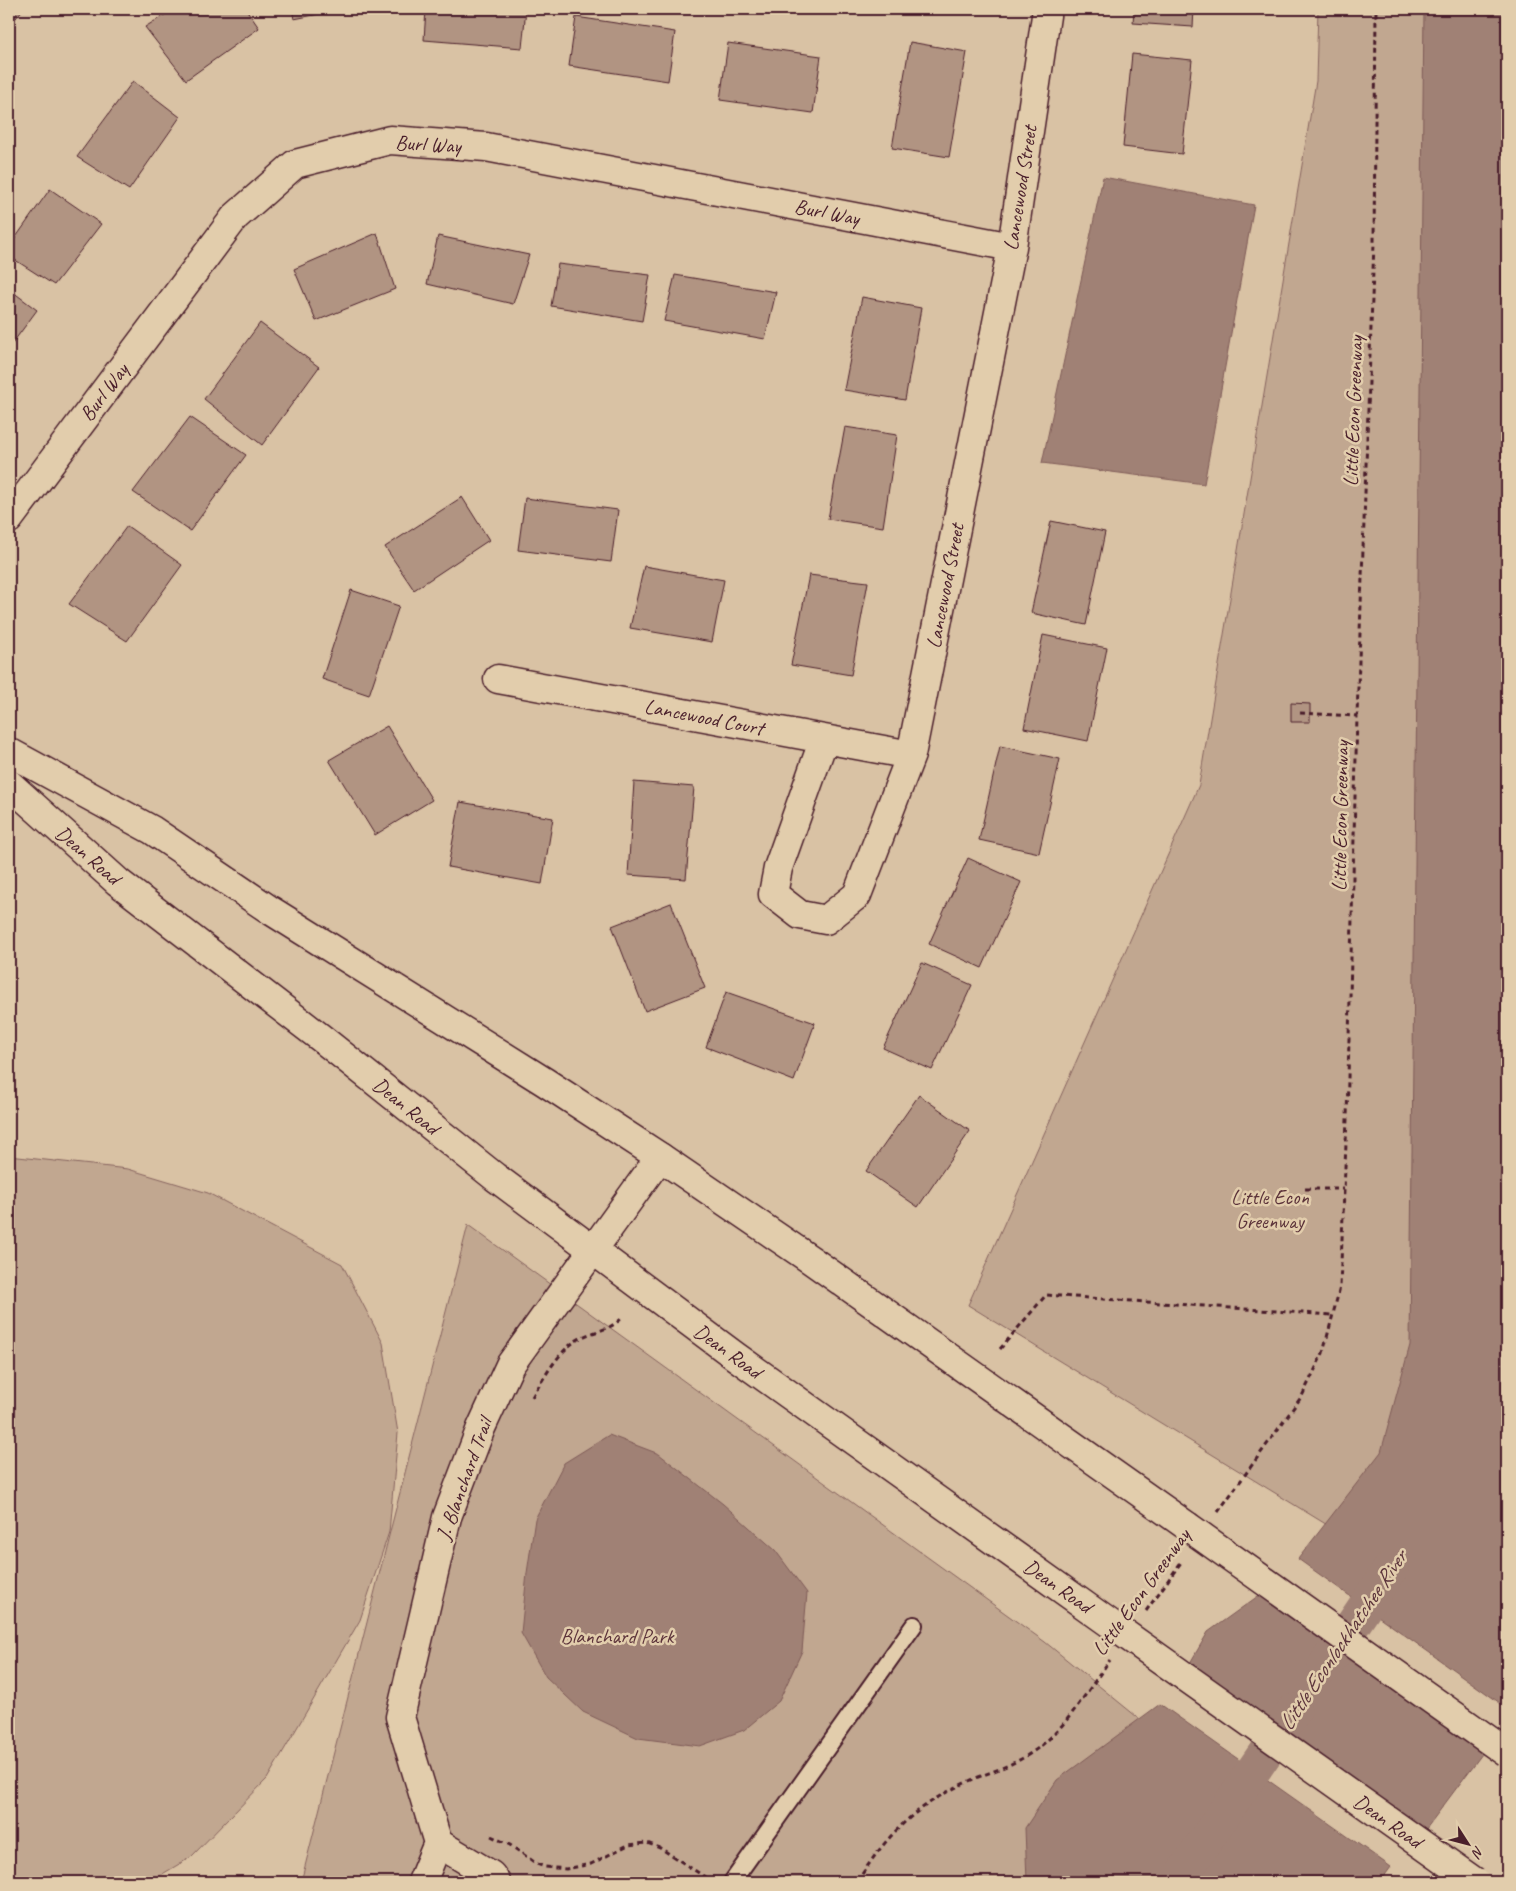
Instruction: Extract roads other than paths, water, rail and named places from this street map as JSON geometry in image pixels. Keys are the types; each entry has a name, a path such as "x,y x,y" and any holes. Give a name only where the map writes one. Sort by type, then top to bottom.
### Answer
{"street":[{"name":"Lancewood Street","path":"824,739 778,868 774,894 800,915 826,920 857,895 911,755 1012,246 1047,9"},
{"name":"Burl Way","path":"9,519 235,217 295,164 390,140 486,148 1012,246"},
{"name":"Lancewood Court","path":"498,679 911,755"},
{"name":"Dean Road","path":"9,752 152,830 270,910 660,1157 819,1265 1507,1753"},
{"name":"Dean Road","path":"9,784 118,882 246,979 495,1177 592,1251 735,1356 1128,1622 1475,1882"},
{"name":"J. Blanchard Trail","path":"438,1843 400,1717 446,1517 481,1428 510,1366 660,1157"},
{"path":"422,1882 438,1843 490,1875 496,1882"}],"lane":[{"path":"732,1882 914,1625"}],"water":[{"path":"1424,9 1507,9 1507,1708 1298,1559 1381,1452 1410,1345"},
{"path":"1103,177 1254,205 1204,484 1042,463"},
{"path":"609,1435 659,1454 723,1504 775,1550 807,1593 802,1651 779,1701 744,1730 700,1746 638,1738 583,1712 546,1677 521,1633 535,1519 564,1463"},
{"path":"1272,1586 1491,1742 1417,1841 1183,1675 1208,1632"},
{"path":"1160,1704 1391,1867 1380,1882 1027,1882 1025,1828 1057,1780"}],"waterway":[{"name":"Little Econlockhatchee River","path":"1325,1666 1391,1568"},
{"name":"Little Econlockhatchee River","path":"1177,1882 1294,1711"}],"park label":[{"name":"Little Econ Greenway","path":"1270,1209"},
{"name":"Blanchard Park","path":"617,1636"}]}
